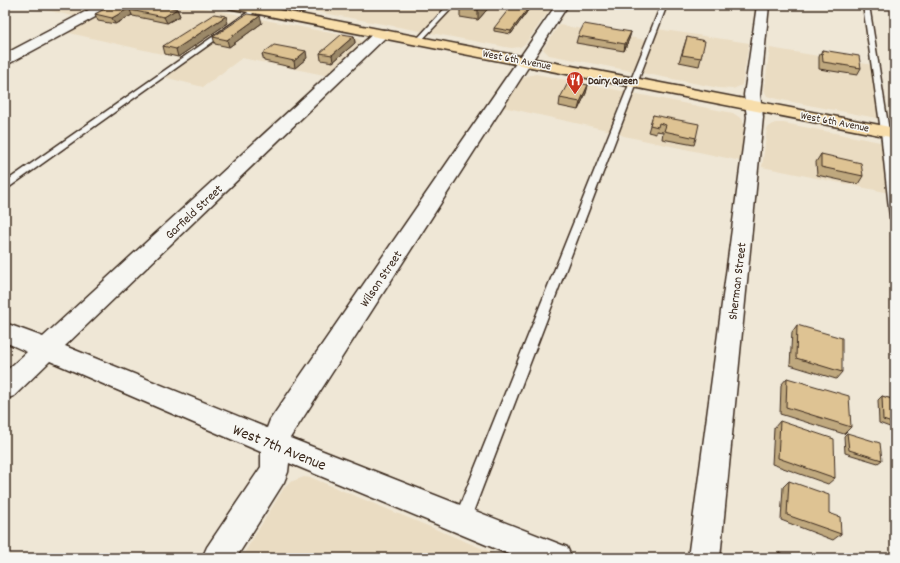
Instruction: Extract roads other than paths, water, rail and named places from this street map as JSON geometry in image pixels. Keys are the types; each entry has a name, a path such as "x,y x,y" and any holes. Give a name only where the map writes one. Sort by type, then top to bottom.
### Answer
{"main road":[{"name":"West 6th Avenue","path":"233,5 890,132"}],"street":[{"path":"5,60 108,5"},
{"name":"Wilson Street","path":"218,558 274,472 276,458 274,444 280,429 562,5"},
{"name":"Sherman Street","path":"704,558 755,117 752,95 763,5"},
{"name":"Garfield Street","path":"5,388 382,33"},
{"name":"West 7th Avenue","path":"5,332 274,444 556,558"}],"lane":[{"path":"419,40 452,5"},
{"path":"462,520 664,5"},
{"path":"866,5 890,132 895,218"},
{"path":"5,186 256,9"}],"place":[{"name":"Dairy Queen","path":"575,95"}]}
